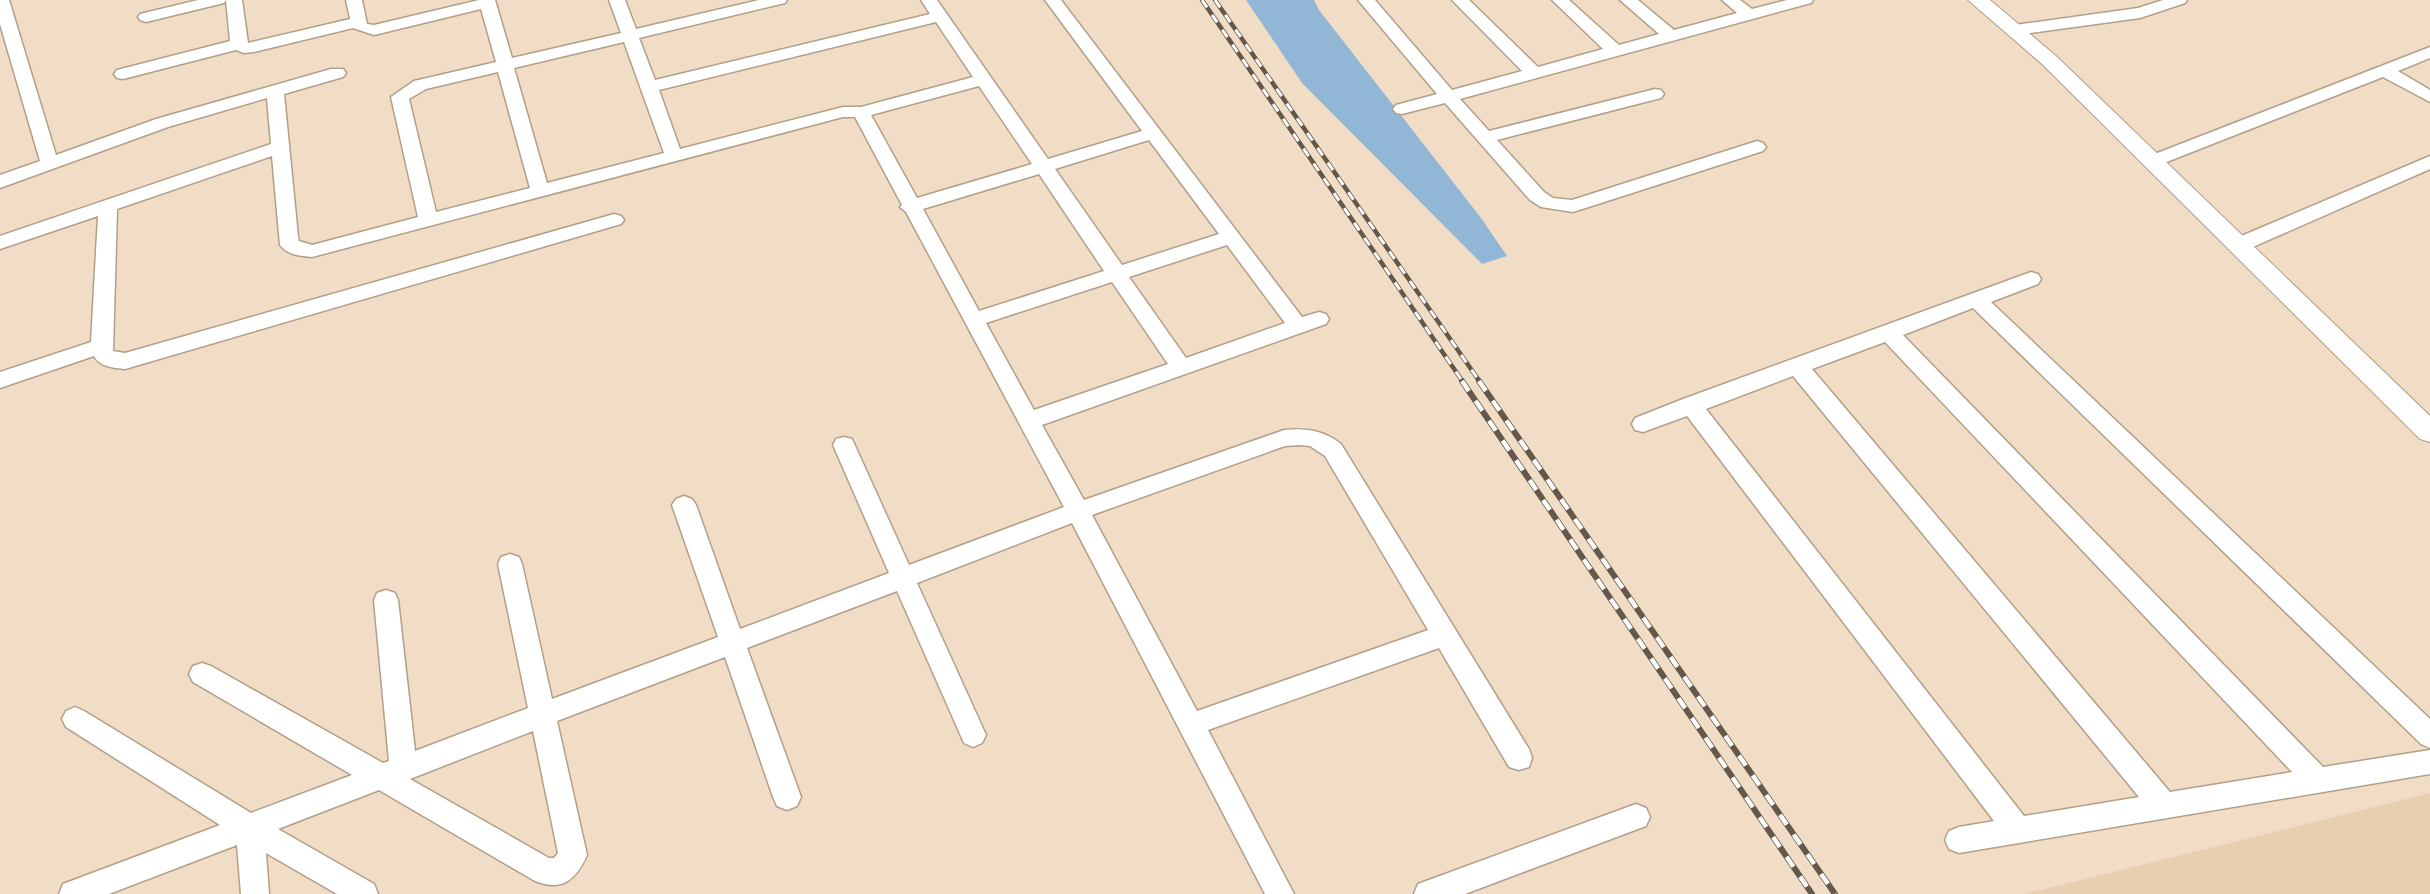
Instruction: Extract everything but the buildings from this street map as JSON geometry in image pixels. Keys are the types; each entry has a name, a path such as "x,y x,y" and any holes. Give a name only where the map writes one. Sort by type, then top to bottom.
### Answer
{"main road":[{"path":"1978,0 2016,30 2430,432"}],"street":[{"path":"1,0 50,164"},
{"path":"146,17 218,0"},
{"path":"234,0 239,44 244,48 359,22"},
{"path":"354,0 360,27 365,30 374,30 487,2 503,66 540,192"},
{"path":"617,0 674,156"},
{"path":"696,0 704,18"},
{"path":"428,221 400,97 420,85 779,0"},
{"path":"929,0 1181,367"},
{"path":"1054,0 1298,326"},
{"path":"1366,0 1484,138 1537,196 1548,203 1573,206 1757,147"},
{"path":"1460,0 1534,73"},
{"path":"1560,0 1615,52"},
{"path":"1628,0 1671,36"},
{"path":"1730,0 1749,15"},
{"path":"1402,109 1805,0"},
{"path":"2117,0 2132,14"},
{"path":"2016,30 2132,14 2179,0"},
{"path":"649,87 940,16"},
{"path":"123,74 239,44"},
{"path":"2153,161 2430,52"},
{"path":"2384,70 2430,97"},
{"path":"0,182 162,123 338,72"},
{"path":"275,91 288,237 290,245 298,249 312,251 843,112 861,112 983,80"},
{"path":"1484,138 1655,94"},
{"path":"861,112 910,206 1078,511 1280,894"},
{"path":"910,206 1153,133"},
{"path":"0,243 280,147"},
{"path":"2239,245 2430,162"},
{"path":"108,206 101,346 104,355 113,360 125,361 614,220"},
{"path":"973,320 1231,237"},
{"path":"1643,424 2031,280"},
{"path":"1977,300 2430,736"},
{"path":"1028,421 1319,319"},
{"path":"1888,332 2317,780"},
{"path":"0,380 101,346"},
{"path":"1797,366 2164,806"},
{"path":"1691,406 2018,830"},
{"path":"73,894 120,885 250,828 544,714 1078,511 1284,438 1307,436 1321,440 1333,450 1518,758"},
{"path":"844,445 973,735"},
{"path":"684,505 787,797"},
{"path":"202,674 392,773 545,871 556,873 567,867 573,855 510,564"},
{"path":"386,600 392,773"},
{"path":"1190,725 1444,635"},
{"path":"75,719 250,828 364,894"},
{"path":"1960,840 2430,762"},
{"path":"1428,894 1636,817"},
{"path":"250,828 256,894"}],"shaded area":[{"path":"2430,793 2430,894 2025,894"}],"water":[{"path":"1246,0 1314,0 1319,10 1481,218 1507,256 1482,264 1302,83"}],"railway":[{"path":"1202,0 1463,382"},
{"path":"1215,0 1480,382"},
{"path":"1462,381 1812,894"},
{"path":"1479,381 1835,894"}]}
